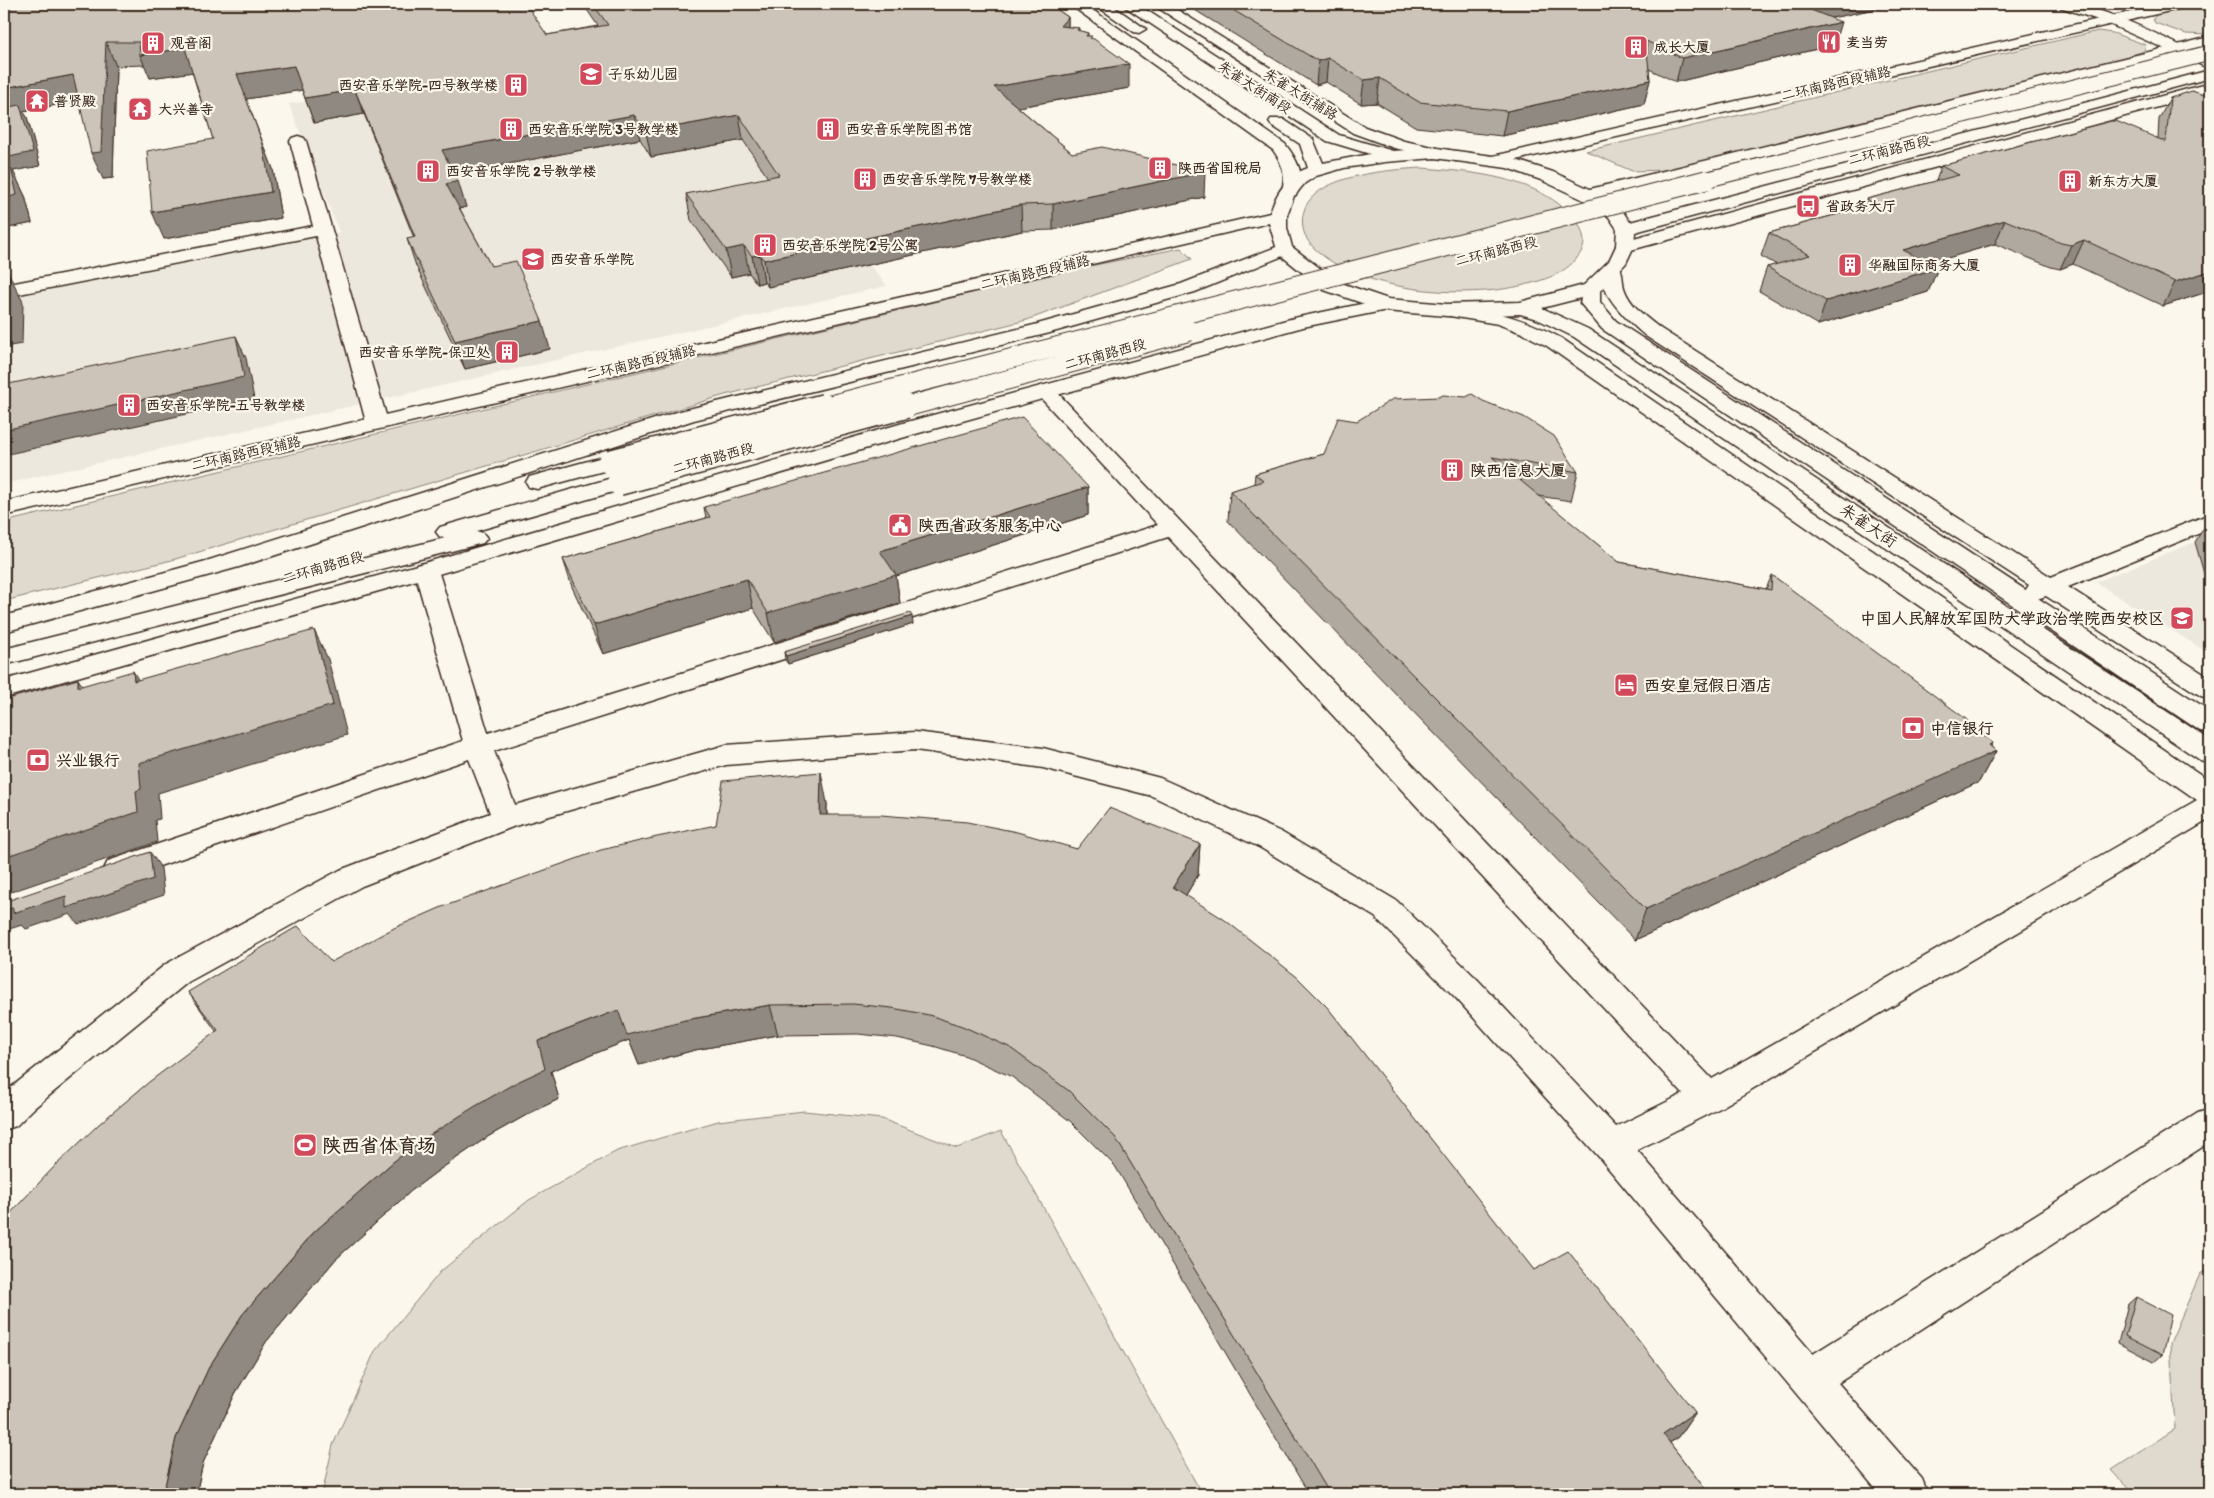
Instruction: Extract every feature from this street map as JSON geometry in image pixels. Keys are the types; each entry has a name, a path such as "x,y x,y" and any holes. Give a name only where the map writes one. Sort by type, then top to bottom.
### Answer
{"main road":[{"path":"1076,4 1279,147 1292,166 1294,177 1290,191 1278,216 1284,249 1331,286 1385,305 1447,310 1500,318 1527,327 1554,342 2210,795"},
{"path":"1101,4 1151,37"},
{"name":"朱雀大街南段","path":"1128,4 1333,138 1390,154"},
{"name":"朱雀大街辅路","path":"1159,4 1359,130 1400,145 1456,156"},
{"path":"2065,4 2112,20 2179,49 2210,66"},
{"name":"二环南路西段辅路","path":"1489,160 1557,147 2183,4"},
{"name":"二环南路西段","path":"1588,195 2210,42"},
{"name":"二环南路西段","path":"4,657 50,645 615,473 1457,242 2210,53"},
{"name":"二环南路西段","path":"1280,308 2210,66"},
{"name":"二环南路西段","path":"1626,237 2210,74"},
{"path":"1626,237 2210,88"},
{"name":"朱雀大街南段","path":"1266,115 1307,142 1317,170"},
{"path":"298,141 377,422"},
{"path":"1290,191 1299,179 1317,170 1390,154 1435,153 1510,163 1547,176 1588,195 1615,213 1626,237 1612,269 1591,289 1521,308 1447,310"},
{"name":"二环南路西段辅路","path":"4,508 1278,216"},
{"path":"4,291 322,230"},
{"path":"213,567 687,415 1039,330 1188,288 1284,249"},
{"path":"1612,269 1612,281 1615,292 1635,319 1654,333 2210,690"},
{"name":"朱雀大街","path":"1591,289 1590,303 1609,325 2210,724"},
{"path":"50,645 911,428 1301,322 1385,305"},
{"name":"朱雀大街","path":"1521,308 1544,315 1581,333 2210,753"},
{"name":"二环南路西段","path":"4,624 213,567 615,473 1203,328"},
{"path":"1046,392 1708,1098"},
{"path":"4,689 426,570 911,428"},
{"path":"2019,598 2210,521"},
{"path":"97,876 478,746 1173,528"},
{"path":"426,570 478,746 506,818"},
{"path":"4,1115 22,1098 177,973 351,878 506,818 726,755 915,741 1043,758 1160,788 1271,840 1386,909 1467,989 1611,1146 1907,1494"},
{"path":"1611,1146 1708,1098 2210,806"},
{"path":"1810,1378 2210,1124"}],"shaded area":[{"path":"2210,4 2210,35 2186,34 2155,23 2153,19 2157,14"},
{"path":"2098,31 2113,33 2146,45 2144,51 2118,60 1669,170 1632,171 1586,151"},
{"name":"西安音乐学院","path":"557,61 895,103 829,215 887,286 4,484 4,298 339,232 289,104"},
{"path":"1422,168 1505,179 1544,194 1576,220 1580,226 1584,241 1583,248 1573,263 1550,277 1500,290 1472,292 1412,288 1383,283 1355,274 1331,261 1309,243 1302,223 1303,215 1309,201 1320,191 1335,183 1353,177 1391,170"},
{"path":"1181,248 1192,259 1027,320 725,395 172,560 4,601 4,522 1069,270"},
{"name":"中国人民解放军国防大学政治学院西安校区","path":"2210,536 2210,654 2095,582"},
{"path":"804,1111 882,1119 957,1148 1001,1131 1202,1494 322,1494 333,1445 375,1351 441,1271 529,1200 617,1151 718,1121"},
{"path":"2210,1268 2210,1494 2134,1494 2112,1470 2175,1429 2170,1343 2200,1274"}],"building":[{"path":"4,4 526,4 547,35 608,25 593,4 1049,4 1068,17 1060,26 1079,28 1077,30 1088,33 1086,36 1092,36 1090,38 1129,64 994,87 1072,153 1102,147 1205,172 1053,204 1021,205 764,260 760,255 752,256 744,246 726,250 686,194 779,175 739,115 646,132 634,115 442,150 458,181 446,184 491,266 516,261 542,321 455,341 407,239 415,237 355,90 305,98 294,66 237,74 263,144 271,192 152,212 147,151 213,139 185,48 140,55 139,42 106,42 101,152 91,153 73,75 4,88"},
{"path":"1223,4 1796,4 1841,22 1682,58 1646,41 1650,80 1507,111 1419,102 1380,78 1364,80 1328,58 1318,61"},
{"path":"2192,91 2210,97 2210,271 2175,282 2084,240 2071,245 2061,243 2005,220 1903,250 1938,268 1826,301 1767,267 1810,255 1769,233 1842,213 1839,211 1871,202 1867,199 1959,175 1941,166 2111,121 2116,121 2166,142 2170,98"},
{"path":"20,105 33,152 4,158 4,108"},
{"path":"11,168 17,195 4,198 4,170"},
{"path":"8,272 6,314 4,314 4,273"},
{"path":"236,336 244,377 4,430 4,385"},
{"name":"西安皇冠假日酒店","path":"1472,394 1483,401 1524,417 1554,436 1578,472 1492,457 1619,562 1771,590 1772,575 1966,719 1974,729 1993,743 1989,745 1996,751 1646,909 1230,491 1263,481 1255,474 1324,454 1338,418 1357,421 1393,399 1439,397 1443,395 1466,397"},
{"path":"1022,417 1088,487 880,551 896,575 768,613 747,579 594,625 563,559 710,517 704,507"},
{"path":"910,613 912,616 786,656 784,652"},
{"path":"314,630 333,705 139,763 141,789 136,791 138,812 4,857 4,700 78,679 78,687 133,671 134,681"},
{"name":"陕西省体育场","path":"821,772 820,815 881,815 967,822 1017,832 1077,849 1109,808 1200,844 1173,887 1225,920 1297,977 1328,1008 1534,1270 1568,1251 1695,1412 1663,1434 1709,1494 1330,1494 1115,1137 1069,1091 1009,1047 962,1026 929,1015 892,1008 853,1004 770,1005 685,1020 627,1035 618,1010 538,1041 545,1069 515,1083 474,1107 422,1140 393,1162 314,1232 242,1315 209,1367 176,1438 163,1494 4,1494 4,1220 54,1167 99,1124 149,1082 218,1030 188,992 298,926 331,962 394,928 442,907 601,850 716,825 723,781"},
{"path":"150,852 153,879 66,908 66,896 13,913 13,908 4,910 4,902"},
{"path":"2136,1297 2171,1315 2162,1355 2125,1336"}],"place":[{"name":"麦当劳","path":"1829,42"},
{"name":"观音阁","path":"153,43"},
{"name":"成长大厦","path":"1636,47"},
{"name":"子乐幼儿园","path":"591,74"},
{"name":"西安音乐学院-四号教学楼","path":"516,85"},
{"name":"普贤殿","path":"37,101"},
{"name":"大兴善寺","path":"140,109"},
{"name":"西安音乐学院 3号教学楼","path":"511,129"},
{"name":"西安音乐学院图书馆","path":"828,129"},
{"name":"陕西省国税局","path":"1160,168"},
{"name":"西安音乐学院 2号教学楼","path":"428,171"},
{"name":"西安音乐学院 7号教学楼","path":"865,179"},
{"name":"新东方大厦","path":"2070,181"},
{"name":"省政务大厅","path":"1808,206"},
{"name":"西安音乐学院 2号公寓","path":"765,245"},
{"name":"西安音乐学院","path":"533,259"},
{"name":"华融国际商务大厦","path":"1850,265"},
{"name":"西安音乐学院-保卫处","path":"507,352"},
{"name":"西安音乐学院-五号教学楼","path":"129,405"},
{"name":"陕西信息大厦","path":"1452,470"},
{"name":"陕西省政务服务中心","path":"900,525"},
{"name":"中国人民解放军国防大学政治学院西安校区","path":"2182,618"},
{"name":"西安皇冠假日酒店","path":"1626,685"},
{"name":"中信银行","path":"1913,728"},
{"name":"兴业银行","path":"38,760"},
{"name":"陕西省体育场","path":"305,1145"}]}
